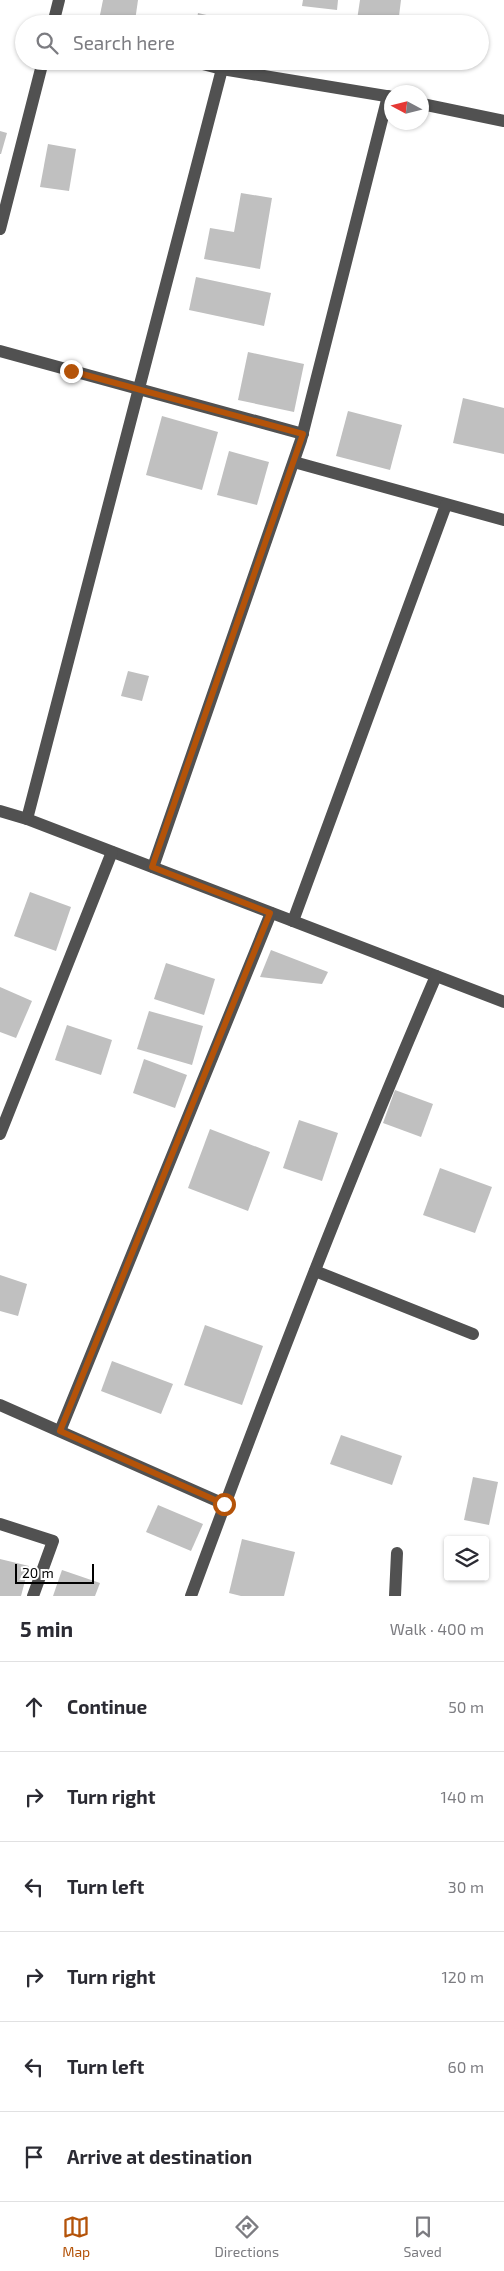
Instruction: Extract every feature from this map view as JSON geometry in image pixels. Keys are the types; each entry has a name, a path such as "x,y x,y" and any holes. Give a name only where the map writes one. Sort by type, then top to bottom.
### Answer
{"street":[{"path":"55,15 59,0"},
{"path":"0,229 41,70"},
{"path":"27,819 222,70"},
{"path":"228,70 384,95"},
{"path":"429,105 504,121"},
{"path":"152,867 303,434 384,119"},
{"path":"0,351 303,434"},
{"path":"294,462 504,520"},
{"path":"293,921 446,504"},
{"path":"0,811 27,819 504,1002"},
{"path":"0,1134 112,852"},
{"path":"60,1431 270,913"},
{"path":"191,1596 224,1504 368,1134 436,976"},
{"path":"315,1271 473,1334"},
{"path":"0,1405 224,1504"},
{"path":"0,1524 54,1541 33,1596"},
{"path":"395,1596 397,1553"}],"building":[{"path":"103,0 138,0 136,15 100,15"},
{"path":"303,0 338,0 337,10 302,6"},
{"path":"360,0 401,0 399,15 358,15"},
{"path":"0,131 7,133 1,154 0,154"},
{"path":"48,144 76,149 69,191 40,187"},
{"path":"241,193 272,198 260,269 204,259 210,228 234,232"},
{"path":"196,277 271,293 264,326 189,310"},
{"path":"248,352 304,364 294,412 238,400"},
{"path":"463,398 504,408 504,454 453,443"},
{"path":"348,411 402,425 390,470 336,456"},
{"path":"162,416 218,432 202,490 146,475"},
{"path":"229,451 269,462 257,505 217,495"},
{"path":"128,671 149,676 142,701 121,696"},
{"path":"30,892 71,907 56,951 14,936"},
{"path":"271,950 328,972 322,984 260,977"},
{"path":"166,963 215,979 204,1015 154,999"},
{"path":"0,987 32,1001 16,1038 0,1032"},
{"path":"149,1011 203,1026 192,1065 137,1049"},
{"path":"67,1025 112,1040 101,1075 55,1060"},
{"path":"144,1059 187,1075 175,1108 133,1093"},
{"path":"395,1090 433,1104 421,1137 383,1123"},
{"path":"299,1120 338,1133 322,1181 283,1168"},
{"path":"210,1129 270,1152 248,1211 188,1188"},
{"path":"440,1168 492,1187 475,1233 423,1215"},
{"path":"0,1275 27,1284 18,1316 0,1311"},
{"path":"205,1325 263,1346 242,1405 184,1385"},
{"path":"112,1361 173,1384 161,1414 101,1391"},
{"path":"341,1435 402,1456 392,1485 330,1464"},
{"path":"473,1477 498,1482 489,1525 464,1520"},
{"path":"158,1505 203,1524 191,1551 146,1532"},
{"path":"242,1539 295,1552 284,1596 241,1596 229,1593"},
{"path":"0,1559 29,1566 21,1596 0,1596"},
{"path":"62,1570 100,1583 95,1596 53,1596"}],"route":[{"path":"71,371 303,434 152,867 270,913 60,1431 224,1504"}]}
